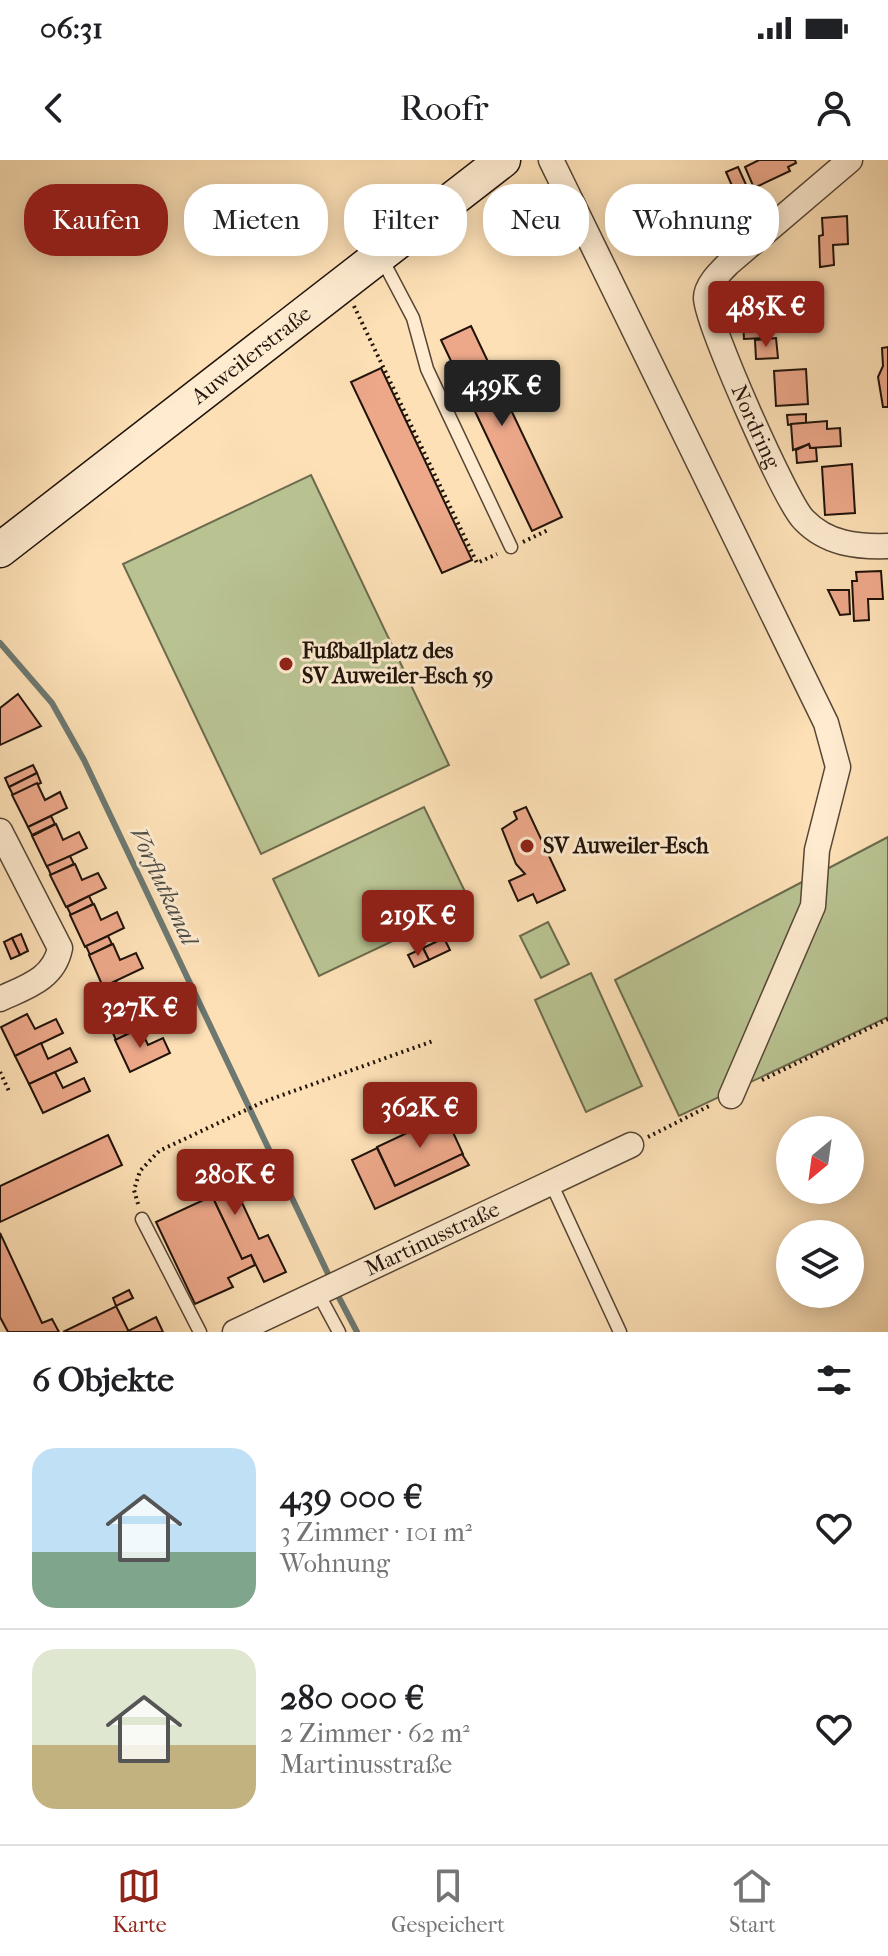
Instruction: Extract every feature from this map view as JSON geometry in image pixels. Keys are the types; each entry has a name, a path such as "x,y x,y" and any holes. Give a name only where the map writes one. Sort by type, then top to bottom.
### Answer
{"street":[{"name":"Auweilerstraße","path":"0,550 503,160"},
{"path":"551,160 826,723 835,750 838,767 817,850 813,906 731,1096"},
{"name":"Nordring","path":"850,160 729,263 714,278 706,296 712,328 802,520 827,538 857,547 888,546"},
{"path":"0,831 60,948 58,959 41,980 0,999"},
{"name":"Martinusstraße","path":"235,1332 631,1145"}],"lane":[{"path":"380,257 413,318 427,369 511,547"},
{"path":"551,1183 620,1332"},
{"path":"142,1219 200,1332"},
{"path":"329,1290 339,1332"}],"path":[{"path":"353,304 477,563 550,529"},
{"path":"142,1219 134,1190 140,1171 159,1151 263,1102 433,1041"},
{"path":"0,1072 9,1091"}],"green space":[{"name":"Fußballplatz des SV Auweiler-Esch 59","path":"311,475 449,765 261,854 123,564"},
{"path":"424,807 471,904 319,976 273,879"},
{"path":"888,837 888,1017 679,1116 615,980"},
{"path":"548,922 569,964 541,978 520,936"},
{"path":"591,973 642,1086 586,1112 535,1000"}],"building":[{"path":"759,160 795,160 796,163 788,167 790,171 762,184 752,184 745,167"},
{"path":"738,167 746,184 731,184 726,172"},
{"path":"847,216 848,244 833,245 834,265 820,267 822,218"},
{"path":"756,283 759,320 735,321 730,297 733,297 732,285"},
{"path":"761,319 763,338 744,339 743,321"},
{"path":"471,326 562,517 532,531 441,340"},
{"path":"776,338 778,358 756,359 755,340"},
{"path":"888,347 888,407 883,407 878,377 883,366 882,348"},
{"path":"381,368 472,560 442,573 351,382"},
{"path":"806,369 808,404 776,406 774,371"},
{"path":"806,414 806,423 788,425 787,415"},
{"path":"827,421 827,429 840,428 841,446 810,448 809,444 793,450 791,424"},
{"path":"809,444 810,448 816,448 817,461 797,463 796,450"},
{"path":"852,464 855,513 825,515 822,467"},
{"path":"881,571 883,599 868,599 869,620 854,621 852,581 857,581 856,572"},
{"path":"828,590 849,590 850,614 840,615"},
{"path":"18,694 41,726 0,745 0,708"},
{"path":"33,765 37,773 9,787 5,778"},
{"path":"37,773 41,783 13,795 9,787"},
{"path":"37,783 45,800 60,792 67,808 28,827 12,795"},
{"name":"SV Auweiler-Esch","path":"526,807 565,890 537,903 533,894 518,901 509,881 525,874 516,864 502,829 517,819 514,812"},
{"path":"51,816 55,824 32,835 28,827"},
{"path":"56,824 63,840 79,832 87,848 47,867 32,836"},
{"path":"70,856 74,864 51,875 47,866"},
{"path":"75,864 82,880 98,873 106,888 66,907 50,875"},
{"path":"89,896 93,904 71,915 67,907"},
{"path":"94,904 101,920 117,912 124,928 85,947 70,915"},
{"path":"21,934 28,951 20,955 12,938"},
{"path":"108,936 112,944 90,955 86,946"},
{"path":"12,938 20,955 11,959 4,942"},
{"path":"444,938 450,950 429,960 423,948"},
{"path":"113,944 120,960 136,953 143,968 103,987 89,955"},
{"path":"423,948 429,960 414,967 408,955"},
{"path":"116,981 120,989 97,1000 93,992"},
{"path":"121,989 128,1004 143,997 151,1013 111,1032 96,1001"},
{"path":"27,1014 35,1029 56,1019 63,1033 15,1056 1,1027"},
{"path":"135,1021 139,1029 116,1040 112,1031"},
{"path":"140,1028 148,1045 163,1038 170,1053 130,1072 115,1040"},
{"path":"41,1043 48,1059 70,1048 77,1062 29,1084 15,1056"},
{"path":"55,1072 63,1088 84,1078 90,1091 43,1113 29,1084"},
{"path":"445,1115 463,1154 395,1186 377,1147"},
{"path":"108,1135 122,1165 0,1222 0,1186"},
{"path":"377,1148 395,1186 462,1154 469,1165 375,1209 352,1160"},
{"path":"207,1152 220,1179 229,1175 259,1239 268,1235 286,1272 264,1282 251,1255 242,1259 212,1196 203,1200 185,1163"},
{"path":"212,1196 242,1259 251,1255 255,1265 228,1278 233,1287 195,1304 156,1222"},
{"path":"0,1233 42,1323 52,1319 59,1332 8,1332 0,1317"},
{"path":"129,1290 133,1298 116,1306 113,1298"},
{"path":"115,1307 129,1332 63,1332"},
{"path":"156,1317 163,1332 128,1331"}],"waterway":[{"name":"Vorflutkanal","path":"0,643 52,703 84,760 331,1280"},
{"name":"Vorflutkanal","path":"335,1290 357,1332"}],"place":[{"name":"Fußballplatz des SV Auweiler-Esch 59","path":"286,664"},
{"name":"SV Auweiler-Esch","path":"527,846"}]}
